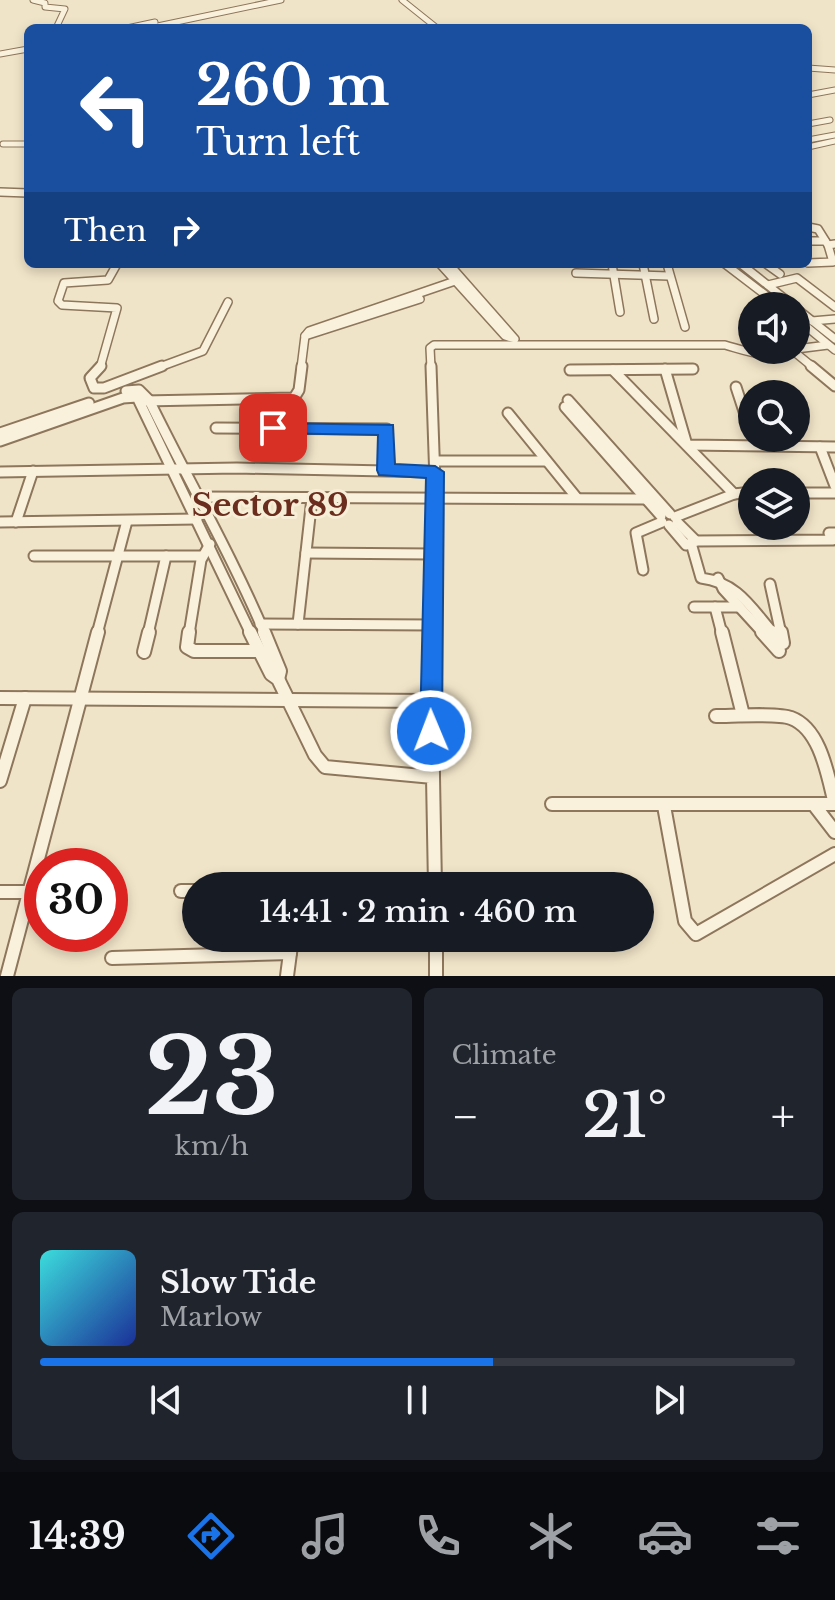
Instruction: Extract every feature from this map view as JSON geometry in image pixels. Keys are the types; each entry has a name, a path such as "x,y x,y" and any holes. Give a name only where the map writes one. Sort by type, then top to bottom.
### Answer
{"street":[{"path":"33,0 45,3 45,7 65,9 58,24"},
{"path":"146,24 259,0"},
{"path":"167,24 281,0"},
{"path":"400,0 425,24"},
{"path":"400,0 432,24"},
{"path":"0,57 24,52"},
{"path":"812,68 835,70"},
{"path":"812,94 835,90"},
{"path":"812,123 830,120"},
{"path":"812,139 835,135"},
{"path":"812,146 835,141"},
{"path":"1,144 24,144"},
{"path":"0,192 24,193"},
{"path":"812,228 818,229 829,243 833,262 812,263"},
{"path":"115,268 108,280 64,283 58,301 62,305 117,308 103,363 90,378 94,388 104,388 203,351 228,302"},
{"path":"444,268 460,283 515,339 505,336 460,283 451,268"},
{"path":"613,268 620,312"},
{"path":"644,268 654,319"},
{"path":"668,268 685,327"},
{"path":"730,268 762,292"},
{"path":"746,268 777,292"},
{"path":"772,268 780,274"},
{"path":"576,273 669,276"},
{"path":"768,285 797,278 835,307"},
{"path":"0,433 140,397 294,398 299,390 305,336 460,283"},
{"path":"812,321 835,319"},
{"path":"812,321 833,345"},
{"path":"810,328 833,345"},
{"path":"435,872 430,701 435,461 430,350 434,345 725,345 738,348"},
{"path":"810,348 833,345"},
{"path":"810,364 835,386"},
{"path":"665,369 687,445"},
{"path":"570,370 693,369"},
{"path":"613,370 734,494"},
{"path":"736,387 738,393"},
{"path":"0,441 140,397"},
{"path":"140,397 239,574 280,671 278,679"},
{"path":"140,397 169,469 210,544 259,651 289,699 315,755 325,767 433,777"},
{"path":"669,519 646,499 566,403 669,519 686,545 694,542 833,540 829,533 835,533"},
{"path":"508,413 577,498"},
{"path":"216,428 387,429 386,470"},
{"path":"687,445 738,441"},
{"path":"810,446 835,447"},
{"path":"820,447 835,486"},
{"path":"435,461 546,461"},
{"path":"0,472 181,468 435,472"},
{"path":"16,522 33,471"},
{"path":"810,493 835,493"},
{"path":"643,570 636,533 738,494"},
{"path":"196,497 646,499"},
{"path":"298,624 312,498"},
{"path":"0,522 197,519"},
{"path":"40,848 127,521"},
{"path":"694,542 701,578 718,578 734,585 783,643 770,584"},
{"path":"210,544 202,556 185,642 187,647 194,651 259,651"},
{"path":"306,553 432,554"},
{"path":"34,556 202,556"},
{"path":"144,652 166,556"},
{"path":"718,578 738,607 779,651"},
{"path":"694,607 738,607"},
{"path":"715,607 743,715"},
{"path":"260,624 432,625"},
{"path":"0,698 430,701"},
{"path":"0,781 25,698"},
{"path":"552,804 835,804 818,745 811,734 790,717 716,716"},
{"path":"664,806 685,921 696,934 835,854"},
{"path":"815,806 835,832"},
{"path":"0,892 24,892"},
{"path":"7,976 24,908"},
{"path":"112,958 195,952"},
{"path":"287,976 290,952"},
{"path":"436,952 436,976"}],"district":[{"name":"Sector 89","path":"270,505"}],"route":[{"path":"273,428 387,429 386,470 435,472 431,731"}]}
